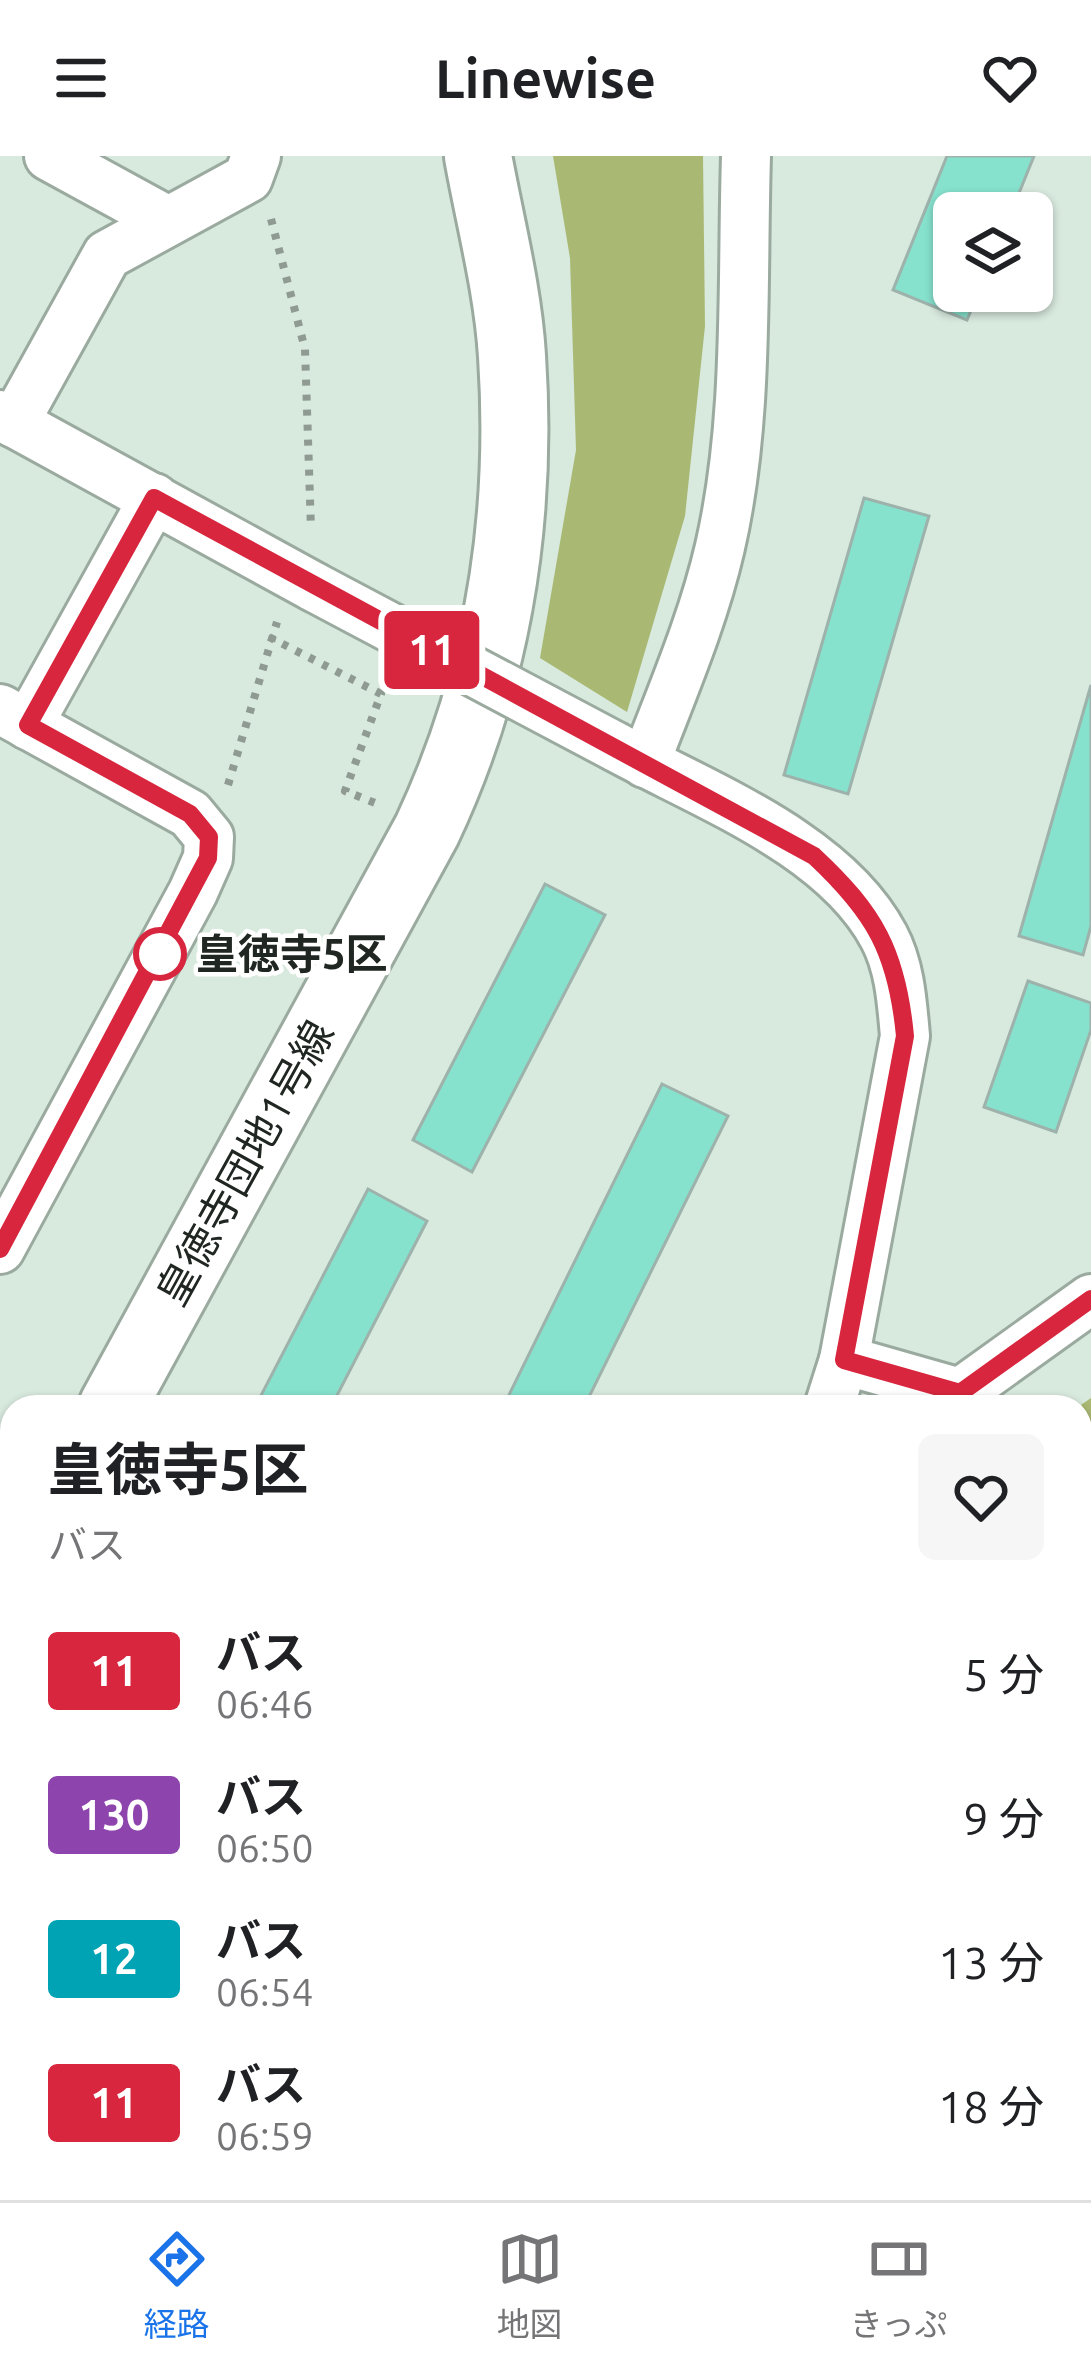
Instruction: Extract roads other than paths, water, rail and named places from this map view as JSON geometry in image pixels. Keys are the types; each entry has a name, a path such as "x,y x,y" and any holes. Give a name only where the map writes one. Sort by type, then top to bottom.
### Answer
{"street":[{"path":"49,156 168,221"},
{"path":"256,156 248,178 107,255 7,419 814,856 854,894 885,938 901,987 905,1036 844,1360 833,1395"},
{"name":"皇徳寺団地1号線","path":"119,1395 427,830 464,752 496,645 515,495 512,352 478,156"},
{"path":"630,755 703,609 730,490 739,406 746,156"},
{"path":"0,1249 208,858 209,837 190,814 14,717 154,498"},
{"path":"844,1360 960,1393 1091,1299"}],"place":[{"name":"皇徳寺5区","path":"160,954"}]}
